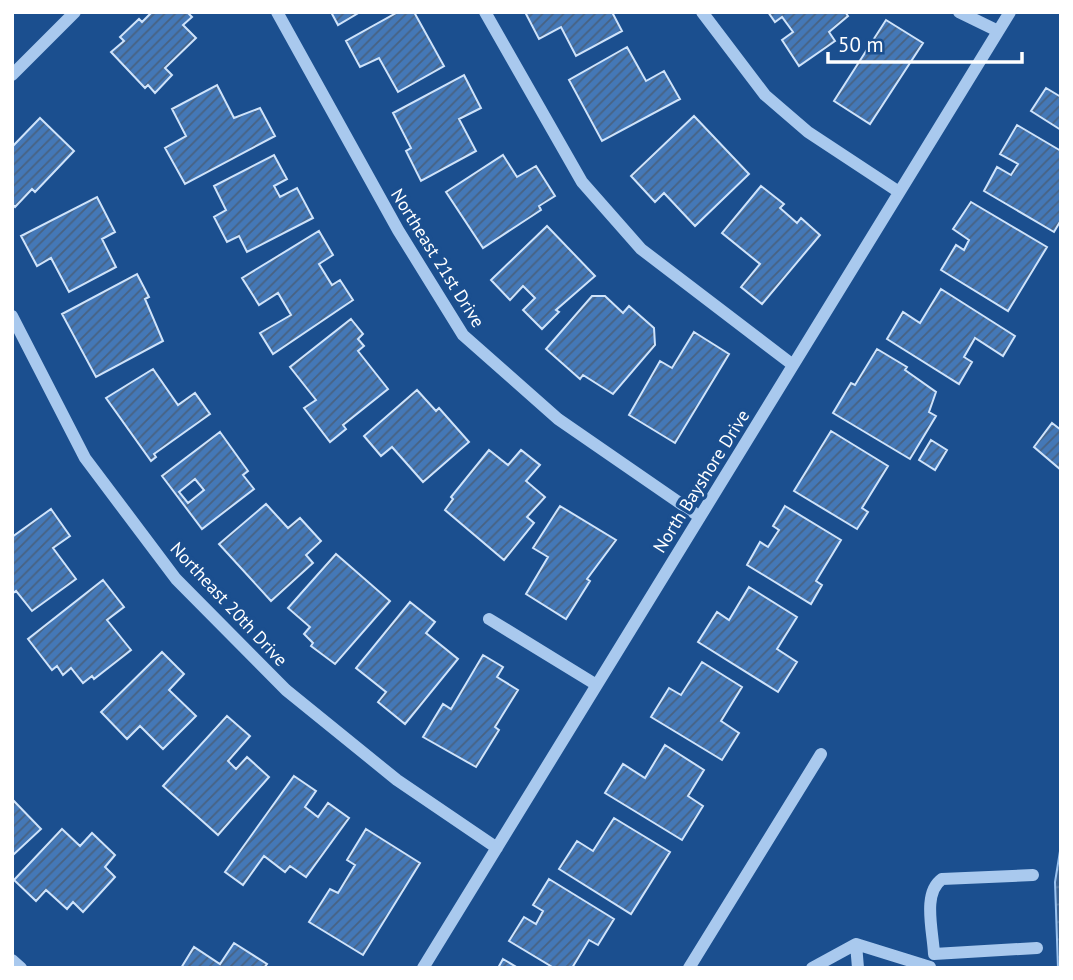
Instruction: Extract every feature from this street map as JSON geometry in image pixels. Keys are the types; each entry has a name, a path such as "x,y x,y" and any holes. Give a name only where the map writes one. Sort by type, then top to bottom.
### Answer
{"street":[{"path":"12,75 75,12"},
{"name":"Northeast 21st Drive","path":"277,12 398,230 463,335 558,419 700,517"},
{"path":"485,12 590,192 641,249 793,365"},
{"path":"702,12 765,95 808,132 899,192"},
{"path":"959,12 998,31"},
{"name":"North Bayshore Drive","path":"423,968 1010,12"},
{"name":"Northeast 20th Drive","path":"12,316 85,458 176,579 286,690 397,780 497,848"},
{"path":"489,619 595,684"},
{"path":"689,968 821,754"},
{"path":"931,963 930,895 934,885 942,879 1033,875"},
{"path":"856,944 858,968"},
{"path":"812,968 856,944 931,963 1037,948"},
{"path":"12,960 21,968"}],"water":[{"path":"1061,845 1061,968 1058,968 1055,882"}],"building":[{"path":"148,12 187,12 192,17 183,25 196,38 165,68 172,75 155,93 148,85 145,88 111,52 124,41 120,37 139,19 142,22 150,14"},
{"path":"331,12 360,12 338,25"},
{"path":"398,12 414,12 444,66 398,92 379,58 360,67 346,41"},
{"path":"525,12 612,12 622,31 576,56 561,27 539,39"},
{"path":"768,12 845,12 848,16 829,32 835,41 799,66 782,40 793,32 782,17 775,22"},
{"path":"886,20 923,43 870,124 834,101"},
{"path":"627,47 646,81 664,71 680,99 602,141 569,80"},
{"path":"464,75 481,108 459,119 476,151 421,181 406,151 411,148 393,113"},
{"path":"217,85 234,118 260,108 275,136 185,184 165,148 186,136 172,109"},
{"path":"1046,88 1061,97 1061,130 1031,111"},
{"path":"694,116 749,174 695,226 664,193 655,202 631,176"},
{"path":"40,118 74,151 35,192 32,189 15,207 12,204 12,147"},
{"path":"1017,125 1061,151 1061,220 1054,232 984,191 997,167 1011,175 1018,164 1000,154"},
{"path":"274,155 287,179 274,186 280,197 297,188 313,218 247,252 239,236 227,242 214,217 226,210 214,186"},
{"path":"503,155 517,177 536,166 555,196 539,206 541,210 483,248 446,192"},
{"path":"761,186 784,204 780,208 797,223 801,218 820,235 762,304 741,287 760,264 722,233"},
{"path":"97,197 115,232 102,239 116,267 69,292 51,258 37,266 21,236"},
{"path":"971,202 1047,247 1008,311 941,270 956,245 964,250 969,240 953,229"},
{"path":"547,226 595,276 556,310 559,312 542,329 523,310 535,298 523,286 510,300 491,280"},
{"path":"319,231 333,255 319,264 332,285 340,280 353,300 273,354 260,333 291,315 278,293 259,305 242,278"},
{"path":"137,274 149,297 145,299 163,341 96,377 62,314"},
{"path":"941,289 1015,336 1003,356 975,338 964,357 972,362 959,384 887,339 903,312 920,323"},
{"path":"592,296 605,296 623,313 629,306 654,328 655,345 613,394 583,375 580,379 546,349"},
{"path":"351,319 363,334 358,339 364,346 358,351 388,389 343,425 346,429 330,442 304,408 316,400 290,367"},
{"path":"694,332 729,354 675,443 629,415 660,361 672,368"},
{"path":"877,349 907,367 905,370 936,392 929,412 936,416 910,459 833,413 851,383 855,385"},
{"path":"153,369 178,405 195,393 210,414 154,454 156,457 151,461 106,398"},
{"path":"417,390 436,411 439,408 469,442 423,482 392,447 381,456 364,436"},
{"path":"1052,423 1061,430 1061,470 1034,447"},
{"path":"831,431 888,466 862,508 868,512 857,529 794,491"},
{"path":"220,432 248,471 243,475 254,489 202,529 162,476","holes":["195,479 204,490 188,503 179,492"]},
{"path":"931,440 947,450 935,470 919,460"},
{"path":"489,450 508,465 521,450 540,465 526,481 545,497 527,517 534,523 504,560 445,510 453,499 451,497"},
{"path":"266,504 288,528 300,518 321,541 306,555 313,563 271,601 219,544"},
{"path":"560,506 616,540 587,579 590,581 566,619 526,594 548,557 533,548"},
{"path":"785,506 841,540 816,581 822,585 811,604 747,565 760,542 768,547 779,530 773,526"},
{"path":"51,509 70,536 53,548 76,579 32,611 16,591 12,594 12,537"},
{"path":"336,554 390,601 335,664 311,646 313,643 304,634 310,627 288,608"},
{"path":"103,580 124,607 107,620 131,650 94,679 92,676 83,683 71,668 63,675 57,666 52,670 28,639"},
{"path":"749,587 797,617 777,649 797,662 778,692 698,642 717,612 729,620"},
{"path":"410,602 435,622 426,633 458,659 405,724 378,702 386,692 356,668"},
{"path":"162,652 184,674 169,690 196,716 163,749 140,726 127,739 101,712"},
{"path":"483,655 503,667 497,677 518,690 495,727 499,730 476,767 423,737 443,704 451,709"},
{"path":"702,662 742,687 721,721 739,733 722,760 651,717 669,688 681,695"},
{"path":"227,716 250,736 228,761 236,769 247,757 269,777 218,835 163,786"},
{"path":"665,745 704,770 688,796 703,806 682,840 605,793 623,764 645,778"},
{"path":"294,776 316,791 305,807 318,817 328,803 349,818 306,877 290,866 285,872 264,856 243,885 225,872"},
{"path":"12,799 41,829 12,856"},
{"path":"614,818 670,852 631,914 559,869 577,841 593,851"},
{"path":"62,829 80,846 92,833 115,855 105,867 115,877 83,912 73,902 67,909 46,890 36,901 14,880"},
{"path":"366,829 420,863 363,955 309,922 330,889 338,893 355,865 347,860"},
{"path":"549,879 614,919 598,945 589,940 572,968 554,968 509,941 524,917 536,924 543,911 533,905"},
{"path":"234,943 267,964 264,968 181,968 194,947 220,964"},
{"path":"503,959 518,968 498,968"}]}
